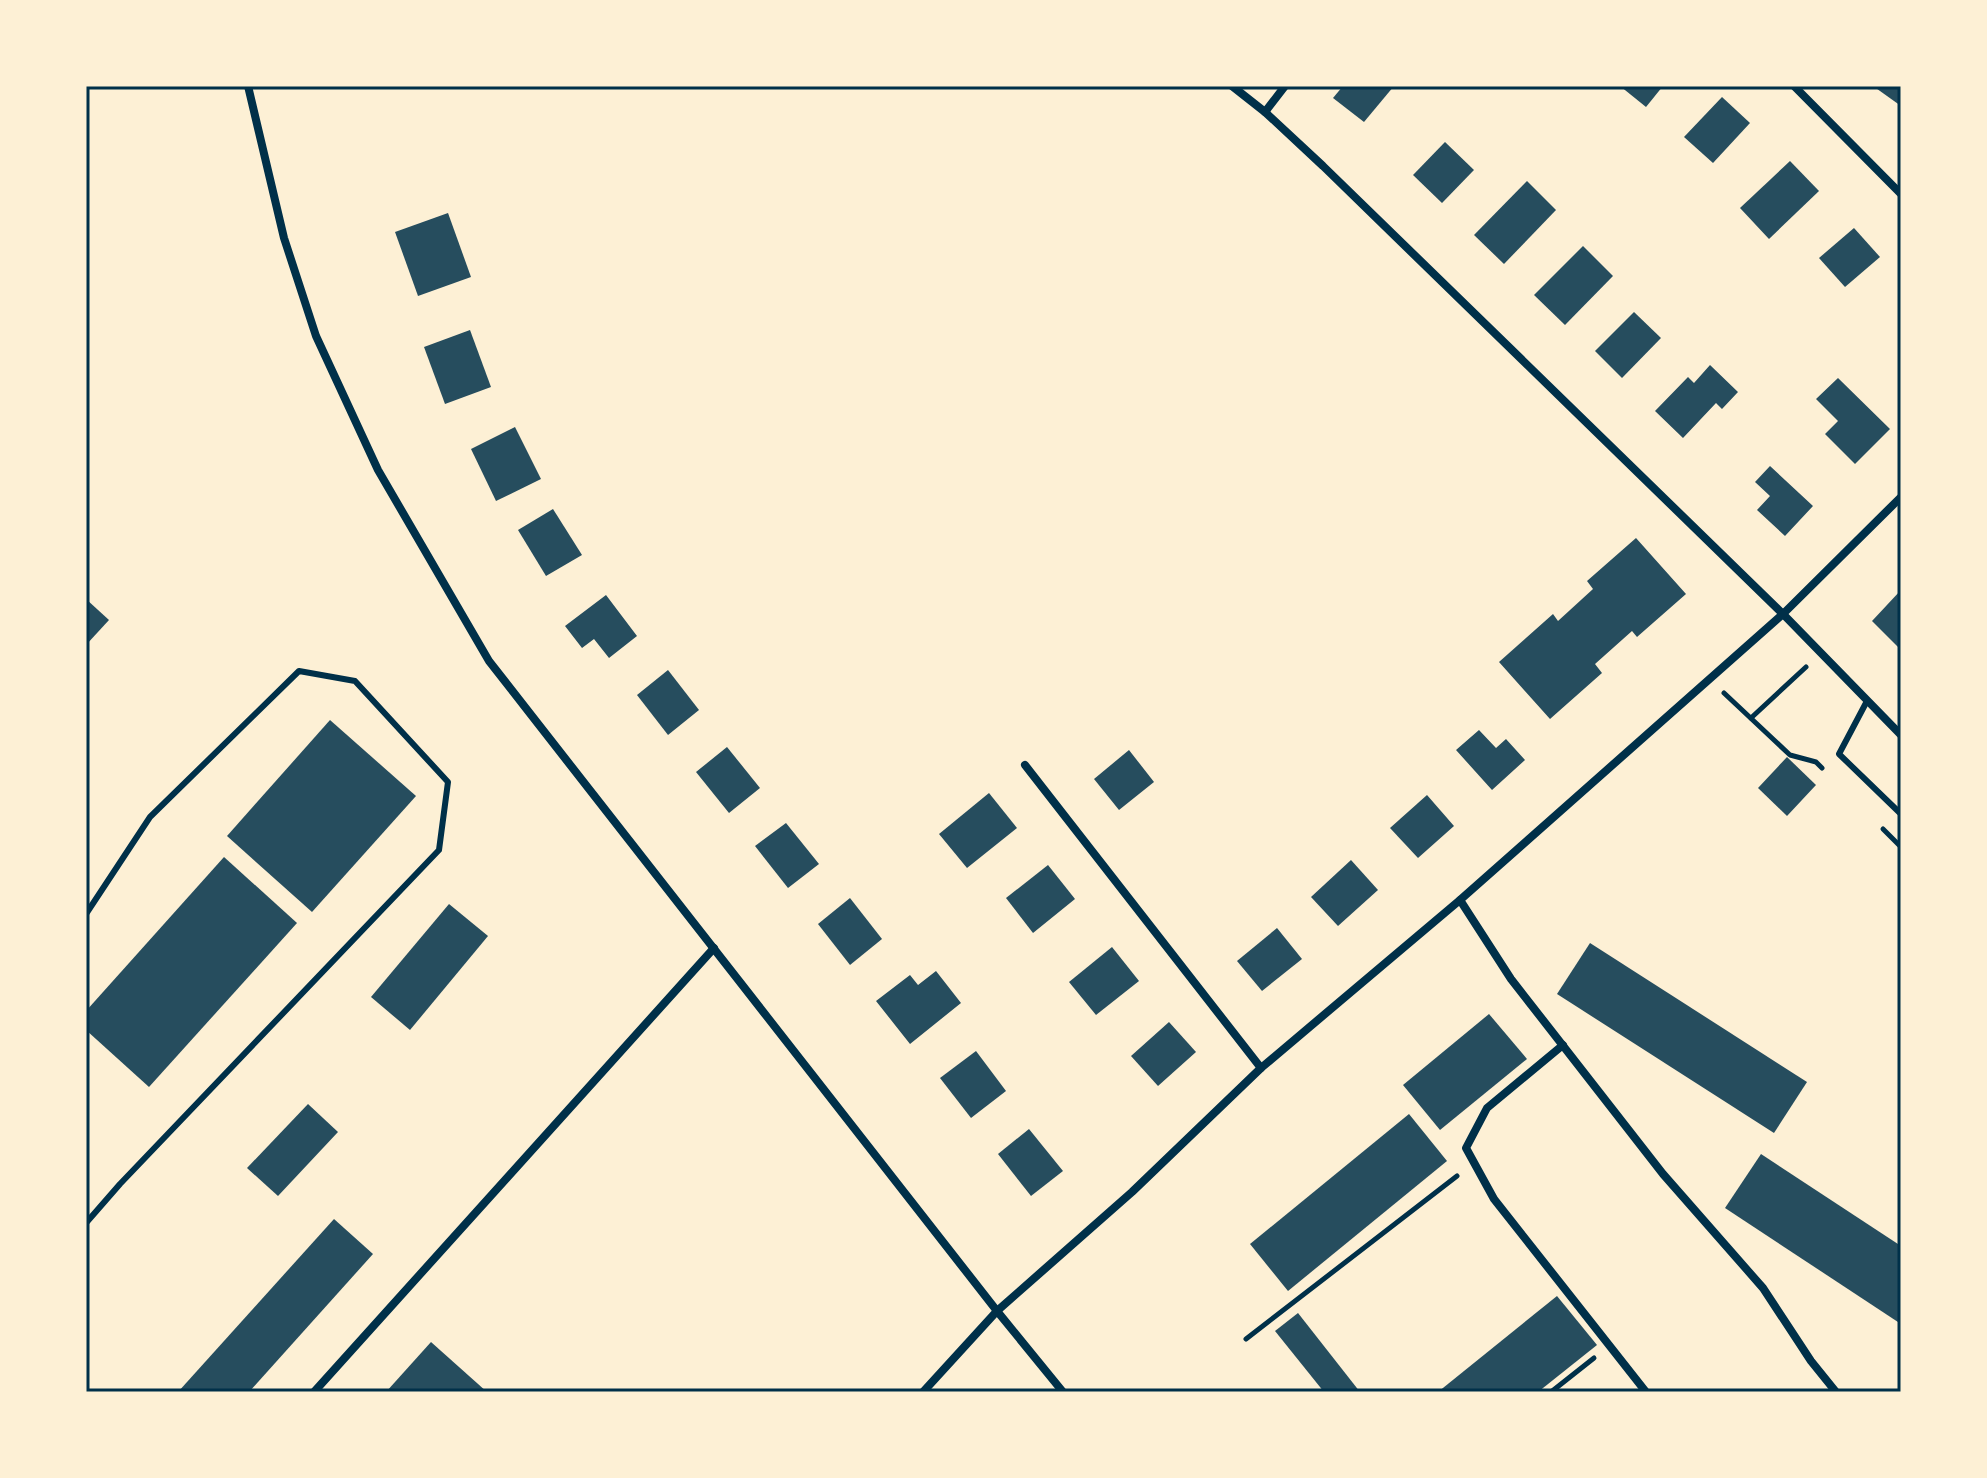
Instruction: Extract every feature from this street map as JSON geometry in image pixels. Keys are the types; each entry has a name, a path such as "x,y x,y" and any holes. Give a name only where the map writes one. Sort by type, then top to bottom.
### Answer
{"street":[{"path":"248,86 284,238 316,336 378,470 489,661 1063,1392"},
{"path":"1232,86 1265,112 1783,614 1901,735"},
{"path":"1265,112 1285,86"},
{"path":"1794,86 1901,194"},
{"path":"923,1392 997,1311 1132,1192 1261,1068 1460,900 1783,614 1901,497"},
{"path":"1025,765 1261,1068"},
{"path":"1460,900 1511,979 1663,1174 1763,1288 1811,1361 1836,1392"},
{"path":"314,1392 714,948"},
{"path":"1563,1045 1487,1108 1466,1148 1494,1199 1646,1392"}],"lane":[{"path":"86,914 150,817 299,671 355,681 448,782 439,850 86,1223"},
{"path":"1867,701 1839,754 1901,814"}],"path":[{"path":"1751,718 1821,653"},
{"path":"1709,679 1790,755 1816,762 1827,773"},
{"path":"1880,826 1901,847"},
{"path":"1246,1339 1474,1163"},
{"path":"1551,1392 1610,1345"}],"building":[{"path":"1343,86 1394,86 1364,122 1333,98"},
{"path":"1620,86 1663,86 1646,107"},
{"path":"1873,86 1901,86 1901,106"},
{"path":"1722,97 1750,123 1713,163 1684,137"},
{"path":"1445,142 1474,170 1442,203 1413,175"},
{"path":"1790,161 1819,191 1769,239 1740,208"},
{"path":"1527,181 1556,210 1504,264 1474,235"},
{"path":"448,213 471,277 418,296 395,232"},
{"path":"1854,228 1880,257 1845,287 1819,258"},
{"path":"1583,246 1613,276 1565,325 1534,295"},
{"path":"1634,312 1661,338 1622,378 1595,351"},
{"path":"470,330 491,387 445,404 424,347"},
{"path":"1710,365 1738,392 1722,409 1716,403 1683,438 1655,411 1688,377 1694,383"},
{"path":"1838,378 1890,429 1855,464 1825,434 1838,421 1816,399"},
{"path":"515,427 541,479 496,501 471,449"},
{"path":"1770,466 1813,506 1785,536 1757,510 1770,496 1755,482"},
{"path":"553,509 582,555 546,576 518,530"},
{"path":"1636,538 1686,594 1637,637 1632,631 1595,664 1602,673 1550,719 1499,662 1553,614 1558,621 1593,589 1587,581"},
{"path":"1901,590 1901,646 1899,648 1872,621"},
{"path":"606,595 637,636 609,658 594,639 582,648 565,626"},
{"path":"86,599 109,620 86,645"},
{"path":"668,670 699,710 668,735 637,695"},
{"path":"330,720 416,796 312,912 227,836"},
{"path":"1479,730 1496,748 1506,739 1525,760 1492,790 1456,750"},
{"path":"727,747 760,788 729,813 696,772"},
{"path":"1129,750 1154,782 1119,810 1094,779"},
{"path":"1787,757 1816,785 1787,816 1758,788"},
{"path":"989,793 1017,828 967,868 939,834"},
{"path":"1427,795 1454,826 1418,858 1390,828"},
{"path":"786,823 819,864 788,888 755,846"},
{"path":"224,857 297,923 149,1087 86,1030 86,1011"},
{"path":"1351,860 1378,890 1338,926 1311,897"},
{"path":"1048,865 1075,899 1033,933 1006,898"},
{"path":"850,898 882,939 850,965 818,924"},
{"path":"449,904 488,936 410,1030 371,997"},
{"path":"1277,928 1302,959 1262,991 1237,961"},
{"path":"1590,943 1807,1082 1774,1133 1557,994"},
{"path":"1112,947 1139,981 1096,1015 1069,982"},
{"path":"936,971 961,1003 910,1044 876,1001 910,975 918,985"},
{"path":"1489,1014 1527,1059 1440,1130 1403,1085"},
{"path":"1169,1022 1196,1052 1158,1086 1131,1056"},
{"path":"976,1051 1006,1091 971,1118 940,1078"},
{"path":"308,1104 338,1132 278,1196 247,1168"},
{"path":"1409,1114 1447,1161 1288,1291 1250,1244"},
{"path":"1029,1129 1063,1171 1031,1196 998,1154"},
{"path":"1761,1154 1901,1246 1901,1324 1725,1208"},
{"path":"334,1219 373,1254 249,1392 178,1392"},
{"path":"1557,1296 1597,1345 1538,1392 1438,1392"},
{"path":"1298,1313 1360,1392 1324,1392 1275,1331"},
{"path":"431,1342 487,1392 386,1392"}]}
